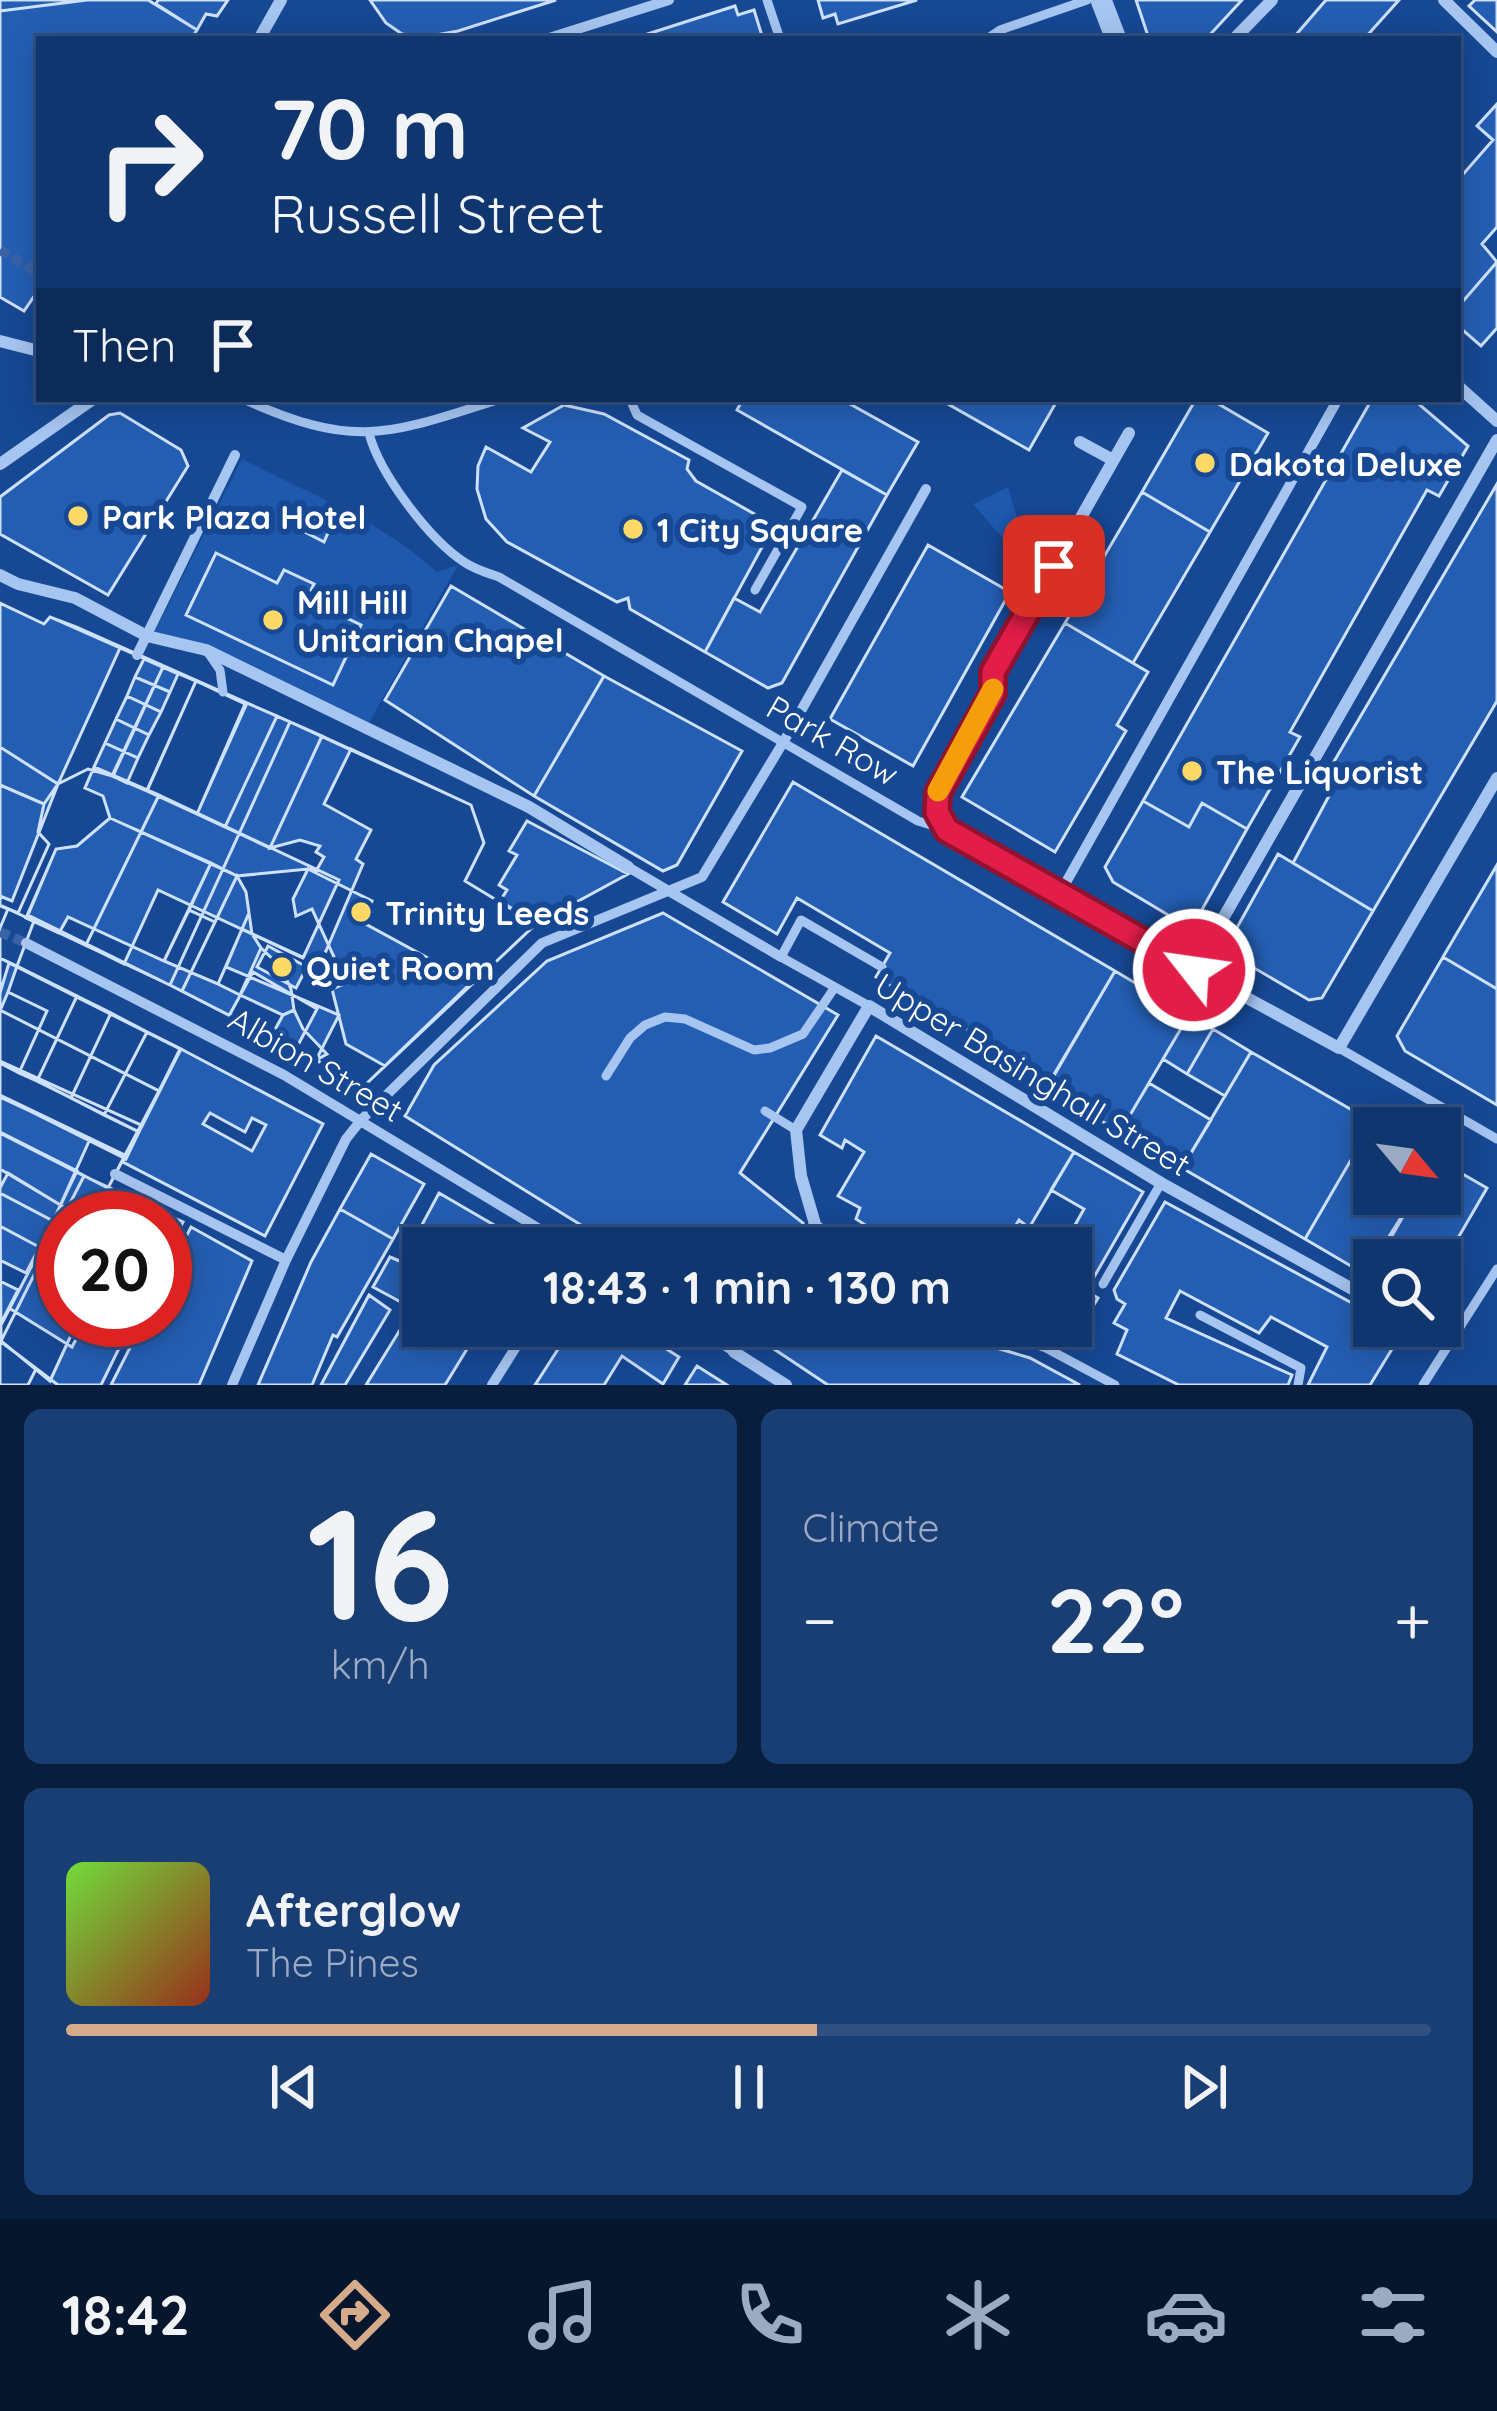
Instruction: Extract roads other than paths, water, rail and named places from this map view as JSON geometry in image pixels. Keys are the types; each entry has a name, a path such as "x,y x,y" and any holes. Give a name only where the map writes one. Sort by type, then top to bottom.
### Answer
{"street":[{"path":"261,36 281,0"},
{"path":"555,36 669,0"},
{"path":"1101,0 1115,36"},
{"path":"1237,36 1272,0"},
{"path":"1453,3 1497,52"},
{"path":"0,341 36,350"},
{"path":"1461,389 1497,421"},
{"path":"0,464 89,402"},
{"path":"1060,893 1336,402"},
{"path":"947,830 937,812 938,793 993,693 993,672 1129,433"},
{"path":"1194,970 1497,440"},
{"path":"1081,442 1113,460"},
{"path":"137,655 235,455"},
{"path":"232,1385 346,1139 542,943 702,877 926,489"},
{"path":"0,575 75,598 146,636 206,650 530,806 628,867"},
{"path":"1339,1048 1497,778"},
{"name":"Upper Basinghall Street","path":"628,867 781,957"},
{"name":"Albion Street","path":"26,943 212,1034 537,1227"},
{"name":"Park Row","path":"1194,970 1339,1048"},
{"path":"812,1227 796,1130 869,1006"},
{"name":"Upper Basinghall Street","path":"869,1006 1161,1183 1353,1289"},
{"path":"115,1174 286,1261"},
{"path":"492,1385 516,1347"},
{"path":"737,1347 734,1352 786,1385"}],"lane":[{"path":"766,0 779,36"},
{"path":"991,36 1087,0"},
{"path":"251,402 324,430 369,433 406,428 490,402"},
{"path":"631,402 638,416 802,507 755,590"},
{"name":"Park Row","path":"369,433 375,456 392,480 451,553 467,565 499,577 918,821 947,830 1194,970"},
{"path":"206,650 220,670 223,692"},
{"path":"781,957 801,920 882,967"},
{"name":"Upper Basinghall Street","path":"781,957 869,1006"},
{"path":"606,1076 630,1038 665,1017 685,1018 754,1050 770,1048 803,1034 835,987"},
{"name":"Park Row","path":"1339,1048 1497,1139"},
{"path":"765,1111 796,1130"},
{"path":"1103,1284 1161,1183"},
{"path":"814,1224 819,1227"},
{"path":"1461,1326 1497,1269"},
{"path":"1200,1315 1301,1368 1298,1385"},
{"path":"726,1347 734,1352"},
{"path":"1043,1347 1115,1385"},
{"path":"1423,1385 1448,1347"}],"tunnel":[{"path":"0,250 36,271"},
{"path":"0,932 26,943"}],"place":[{"name":"Dakota Deluxe","path":"1205,463"},
{"name":"Park Plaza Hotel","path":"78,516"},
{"name":"1 City Square","path":"633,529"},
{"name":"Mill Hill Unitarian Chapel","path":"273,620"},
{"name":"The Liquorist","path":"1192,771"},
{"name":"Trinity Leeds","path":"361,912"},
{"name":"Quiet Room","path":"282,967"}]}
